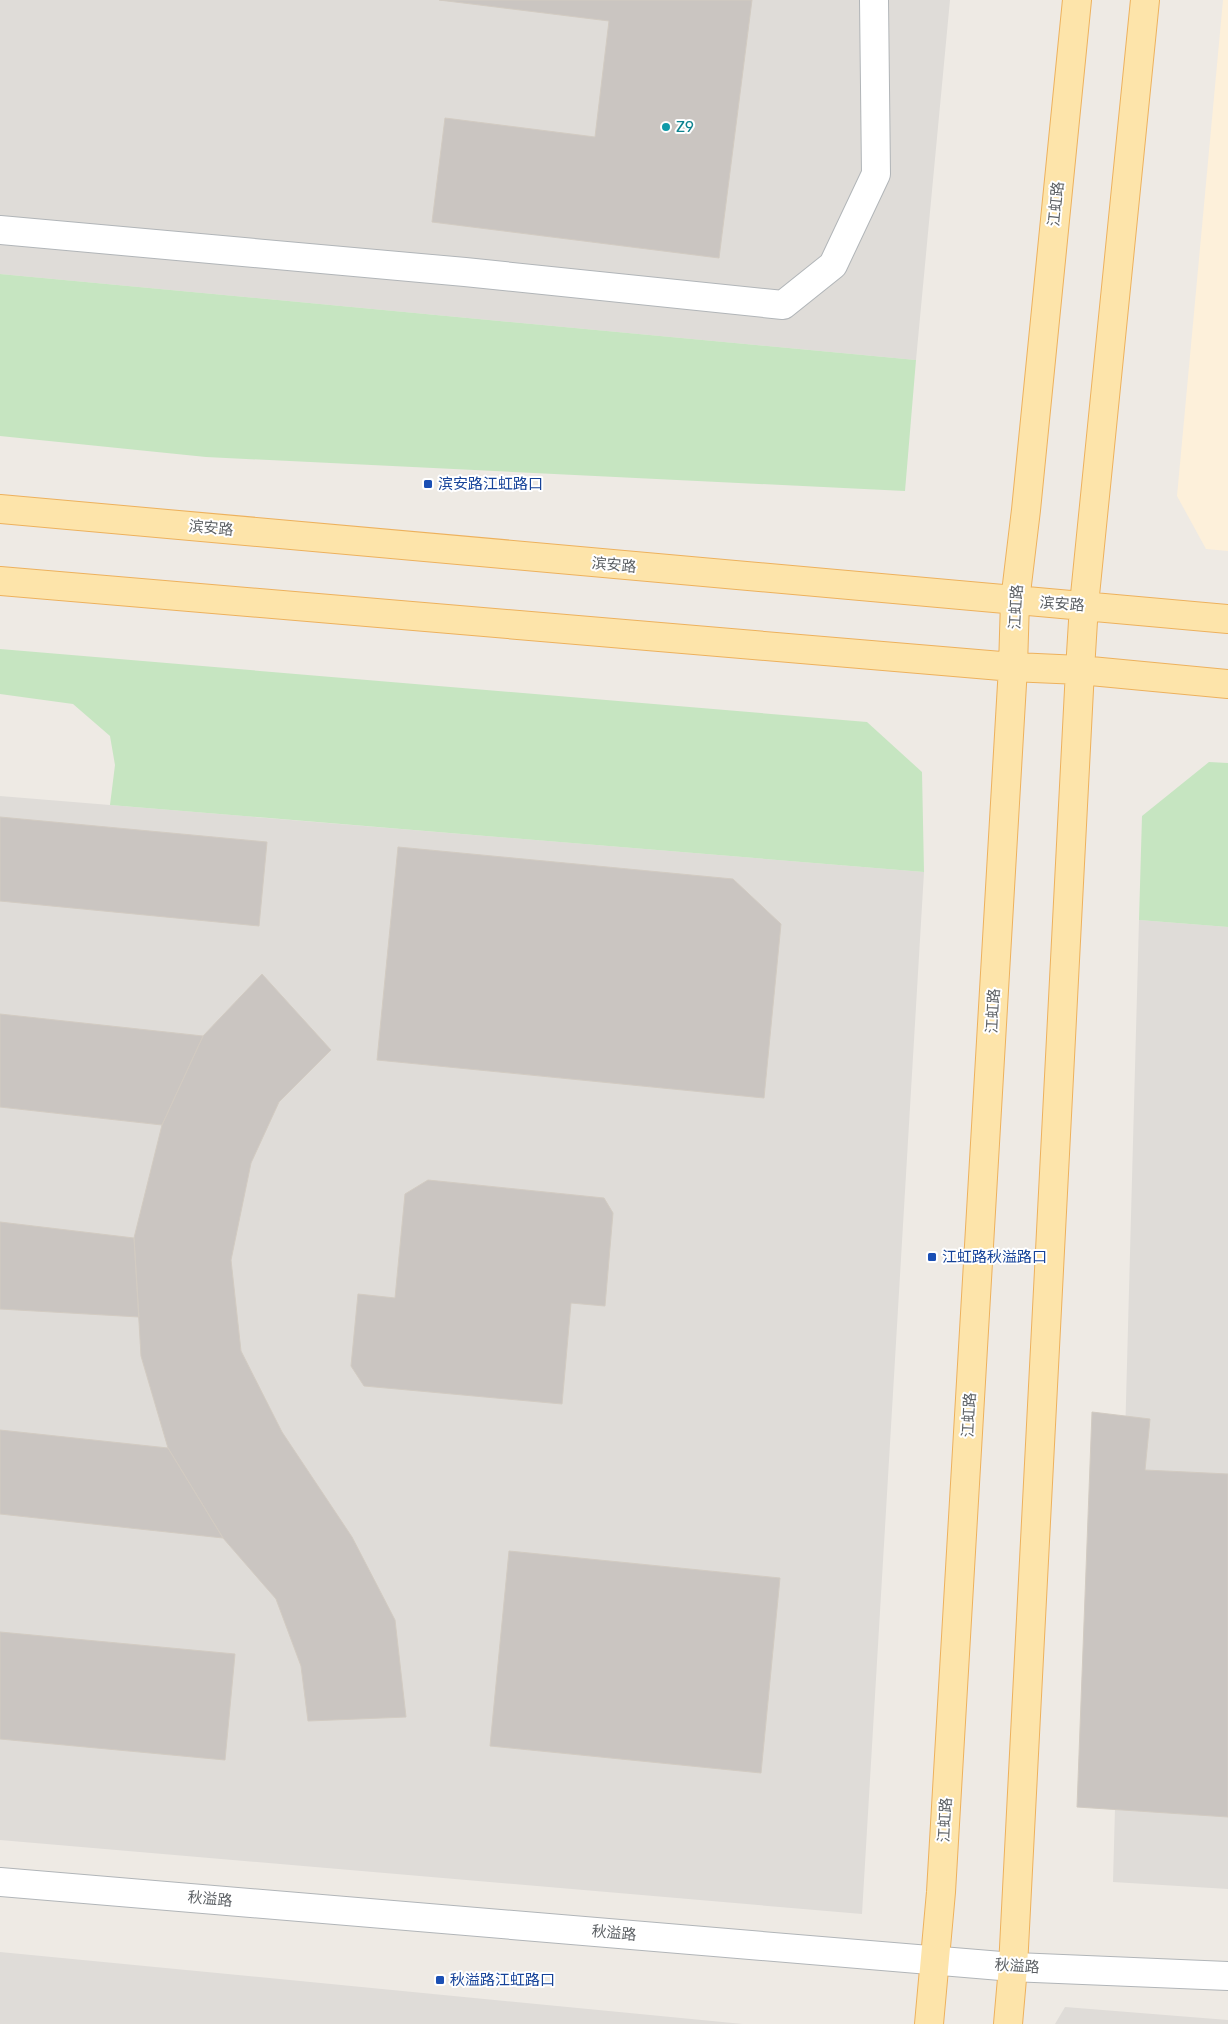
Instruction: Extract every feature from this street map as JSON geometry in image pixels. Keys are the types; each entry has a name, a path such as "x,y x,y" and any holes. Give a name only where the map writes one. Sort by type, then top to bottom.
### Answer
{"main road":[{"name":"江虹路","path":"929,2024 942,1863 1013,667 1015,601 1026,510 1077,0"},
{"path":"1008,2024 1013,1967 1084,605 1145,0"},
{"name":"滨安路","path":"0,509 1228,619"},
{"path":"0,580 1228,684"}],"street":[{"path":"0,230 455,271 783,306 833,265 876,174 874,0"},
{"name":"秋溢路","path":"0,1882 1013,1967 1228,1976"}],"shaded area":[{"path":"0,0 950,0 916,360 0,274"},
{"path":"1223,0 1228,0 1228,551 1206,549 1177,496"},
{"path":"0,796 924,872 862,1914 0,1840"},
{"path":"1139,920 1228,927 1228,1889 1113,1882"},
{"path":"0,1952 743,2024 0,2024"},
{"path":"1065,2007 1228,2020 1228,2024 1055,2024"}],"green space":[{"path":"0,274 916,360 905,491 206,457 0,436"},
{"path":"0,649 867,722 922,772 924,872 110,805 115,765 110,736 73,704 0,694"},
{"path":"1209,762 1228,763 1228,927 1139,920 1142,816"}],"building":[{"name":"Z9","path":"439,0 752,0 719,258 432,222 445,118 595,137 609,21"},
{"path":"0,817 267,842 259,926 0,901"},
{"path":"398,847 733,879 781,924 764,1098 377,1060"},
{"path":"262,974 331,1050 279,1102 251,1163 231,1260 241,1351 282,1432 352,1537 395,1620 406,1717 308,1721 301,1666 276,1599 223,1538 168,1448 141,1356 134,1238 162,1125 203,1036"},
{"path":"0,1014 203,1036 162,1125 0,1107"},
{"path":"428,1180 604,1198 613,1213 605,1306 571,1303 562,1404 364,1386 351,1366 358,1294 395,1298 405,1194"},
{"path":"0,1222 134,1238 139,1317 0,1309"},
{"path":"1092,1412 1150,1419 1145,1470 1228,1474 1228,1817 1077,1807"},
{"path":"0,1430 168,1448 223,1538 0,1514"},
{"path":"509,1551 780,1578 761,1773 490,1746"},
{"path":"0,1632 235,1654 225,1760 0,1739"}],"place":[{"name":"Z9","path":"666,127"},
{"name":"滨安路江虹路口","path":"428,484"},
{"name":"江虹路秋溢路口","path":"932,1257"},
{"name":"秋溢路江虹路口","path":"440,1980"}]}
